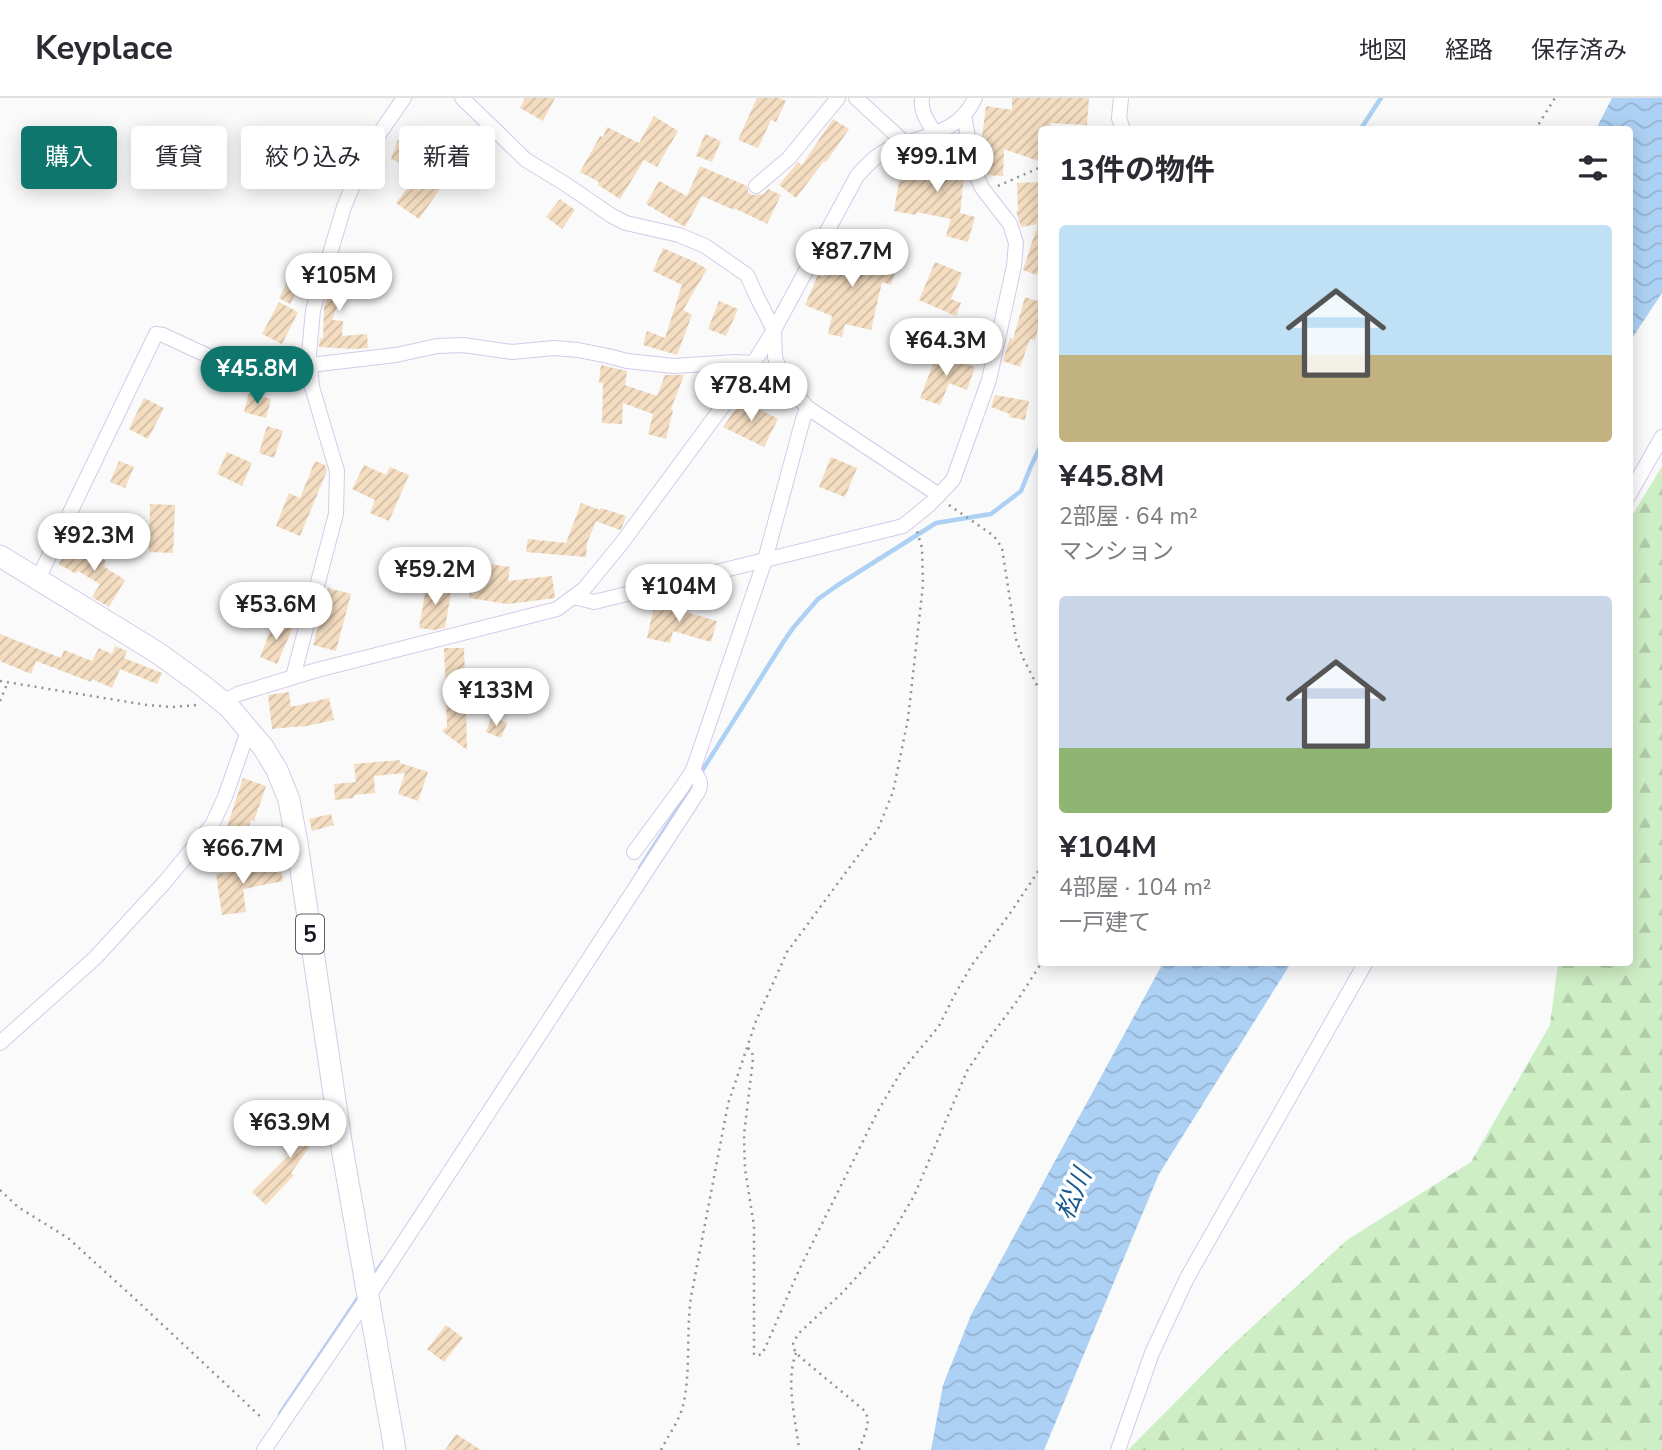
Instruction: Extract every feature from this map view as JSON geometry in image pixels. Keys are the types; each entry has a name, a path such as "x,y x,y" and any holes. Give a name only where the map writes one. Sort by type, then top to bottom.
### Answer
{"main road":[{"name":"5","path":"0,555 158,653 217,697 247,728 277,770 289,800 297,843 342,1148 395,1450"}],"street":[{"path":"293,677 336,514 337,471 312,387 309,354 313,310 344,207 366,153 404,98"},
{"path":"462,98 526,160 612,216 626,223 679,234 705,246 747,275 774,330 775,357 791,390 808,408 939,495"},
{"path":"756,186 789,158 838,98"},
{"path":"856,98 905,143"},
{"path":"922,98 924,116 935,133"},
{"path":"217,697 238,694 293,677 557,609 574,597 584,589 621,544 753,363 774,330 857,176 884,151 946,130 968,111 975,98"},
{"path":"1121,98 1119,118 1122,126"},
{"path":"574,597 594,602 903,526 953,480 989,380 1014,266 1016,243 1010,224 982,188 974,170 964,115"},
{"path":"38,579 156,334 245,373 257,374 396,355 437,346 463,345 512,352 566,349 627,361 674,366 753,363"},
{"path":"634,852 692,770 765,560 808,408"},
{"path":"1633,488 1662,437"},
{"path":"0,1043 95,958 164,883 212,825 225,797 247,728"},
{"path":"264,1450 369,1297 698,792 699,780 692,770"},
{"path":"1118,1450 1152,1353 1187,1278 1364,966"}],"path":[{"path":"1538,126 1555,98"},
{"path":"986,194 1038,168"},
{"path":"939,495 950,506 994,536 1002,548 1016,639 1038,687"},
{"path":"661,1450 683,1405 688,1376 691,1297 728,1104 756,1021 787,952 878,829 893,792 908,719 923,585 922,548 913,518"},
{"path":"0,681 172,708 200,705 217,697"},
{"path":"0,701 8,682"},
{"path":"747,1048 752,1051 753,1059 744,1135 754,1226 753,1340 756,1356 762,1354 799,1270 891,1087 939,1026 972,965 1038,872"},
{"path":"859,1450 868,1424 865,1411 796,1353 793,1344 798,1334 841,1294 884,1247 914,1196 967,1071 1039,966"},
{"path":"0,1190 18,1207 68,1238 263,1419"},
{"path":"796,1353 792,1393 799,1450"}],"green space":[{"path":"1662,466 1662,1450 1128,1450 1227,1350 1347,1240 1471,1162 1550,1025 1558,966 1633,966 1633,514"}],"water":[{"path":"1612,98 1662,98 1662,293 1633,337 1633,126 1598,126"},
{"name":"松川","path":"1161,966 1289,966 1159,1174 1044,1450 931,1450 943,1385 971,1315"}],"building":[{"path":"525,98 555,98 543,121 520,108"},
{"path":"757,98 779,98 786,101 776,122 771,120 758,148 738,140"},
{"path":"1012,98 1089,98 1087,125 1051,123 1050,126 1038,126 1038,161 1004,149 1003,176 987,175 986,138 982,137 986,106 1012,110"},
{"path":"654,116 678,131 657,167 644,160 620,199 598,185 599,182 580,172 607,127 639,143"},
{"path":"833,119 849,129 796,198 779,185 798,162 802,165"},
{"path":"705,134 721,141 712,162 696,156"},
{"path":"399,140 399,162 391,159"},
{"path":"939,146 960,148 957,175 964,176 960,213 975,217 968,242 946,236 951,219 917,212 916,215 894,211 901,170 936,176"},
{"path":"700,166 747,186 752,195 764,194 768,189 781,195 767,224 702,196 685,227 646,204 659,181 687,196"},
{"path":"1038,182 1038,224 1021,227 1016,211 1017,183"},
{"path":"406,189 440,189 419,219 396,203"},
{"path":"560,199 575,210 562,229 546,217"},
{"path":"1038,224 1037,275 1023,270"},
{"path":"833,247 872,258 874,251 899,259 891,285 882,282 871,330 845,324 842,337 828,334 832,316 805,305 818,275 824,277"},
{"path":"663,248 707,269 683,310 692,315 677,355 643,345 647,331 665,338 682,285 653,271"},
{"path":"339,257 356,264 350,278 348,277 332,320 343,321 342,336 367,334 368,348 319,347 320,339 323,338 324,307"},
{"path":"935,262 962,273 951,299 961,303 956,316 919,300"},
{"path":"291,276 302,282 290,304 279,298"},
{"path":"1025,297 1038,301 1035,340 1030,339 1020,367 1003,361 1010,338 1013,339"},
{"path":"719,301 738,309 726,336 708,329"},
{"path":"279,302 298,312 282,344 262,334"},
{"path":"937,354 975,367 967,390 949,383 940,405 920,398"},
{"path":"601,365 627,371 625,385 657,396 665,375 684,375 671,409 673,410 666,439 648,434 653,414 623,403 622,424 602,423 603,383 599,383"},
{"path":"249,393 271,399 266,418 244,412"},
{"path":"995,395 1029,401 1025,420 1009,417 1010,414 991,407"},
{"path":"144,398 164,408 148,439 129,429"},
{"path":"742,400 778,419 764,447 723,427"},
{"path":"267,426 283,431 274,458 259,453"},
{"path":"227,452 252,463 242,486 217,474"},
{"path":"831,457 857,468 845,497 819,487"},
{"path":"119,461 134,467 125,488 110,482"},
{"path":"315,461 325,465 327,471 300,536 276,526 289,493 300,498"},
{"path":"364,465 386,475 390,467 409,475 389,521 370,513 375,500 352,489"},
{"path":"581,503 626,516 622,527 620,530 596,521 587,543 586,557 526,552 528,539 566,543"},
{"path":"150,504 175,505 173,553 149,552"},
{"path":"71,543 106,561 103,566 125,580 109,607 92,597 100,584 59,564"},
{"path":"475,562 510,567 508,581 552,576 555,598 507,604 469,598"},
{"path":"427,582 452,586 445,628 419,628"},
{"path":"328,588 351,594 336,651 313,645"},
{"path":"655,602 717,621 711,642 673,631 670,643 647,638"},
{"path":"275,619 293,627 277,664 260,657"},
{"path":"0,634 61,658 64,650 92,661 99,648 112,654 115,646 127,651 124,658 162,673 157,684 120,669 112,688 36,661 31,674 0,661"},
{"path":"444,648 464,648 466,700 453,701 466,706 467,750 442,731 447,727"},
{"path":"289,692 291,707 329,698 334,720 302,727 272,729 268,695"},
{"path":"492,717 507,723 501,738 486,732"},
{"path":"400,760 400,763 428,772 418,801 398,794 405,773 374,776 375,793 335,800 334,784 356,782 354,764"},
{"path":"243,778 266,786 254,821 251,820 241,854 220,848"},
{"path":"331,814 334,825 312,831 309,819"},
{"path":"280,865 283,881 243,889 246,912 222,915 216,874"},
{"path":"314,1113 324,1119 325,1125 291,1173 294,1175 266,1205 252,1192 289,1155 283,1150 301,1126 304,1129"},
{"path":"446,1325 463,1338 444,1362 427,1349"},
{"path":"456,1434 481,1450 445,1450"}],"waterway":[{"path":"1363,126 1381,98"},
{"path":"700,774 784,641 818,599 936,523 991,514 1021,491 1038,451"},
{"path":"640,868 696,781"},
{"path":"372,1278 383,1262"},
{"path":"280,1414 361,1294"}]}
